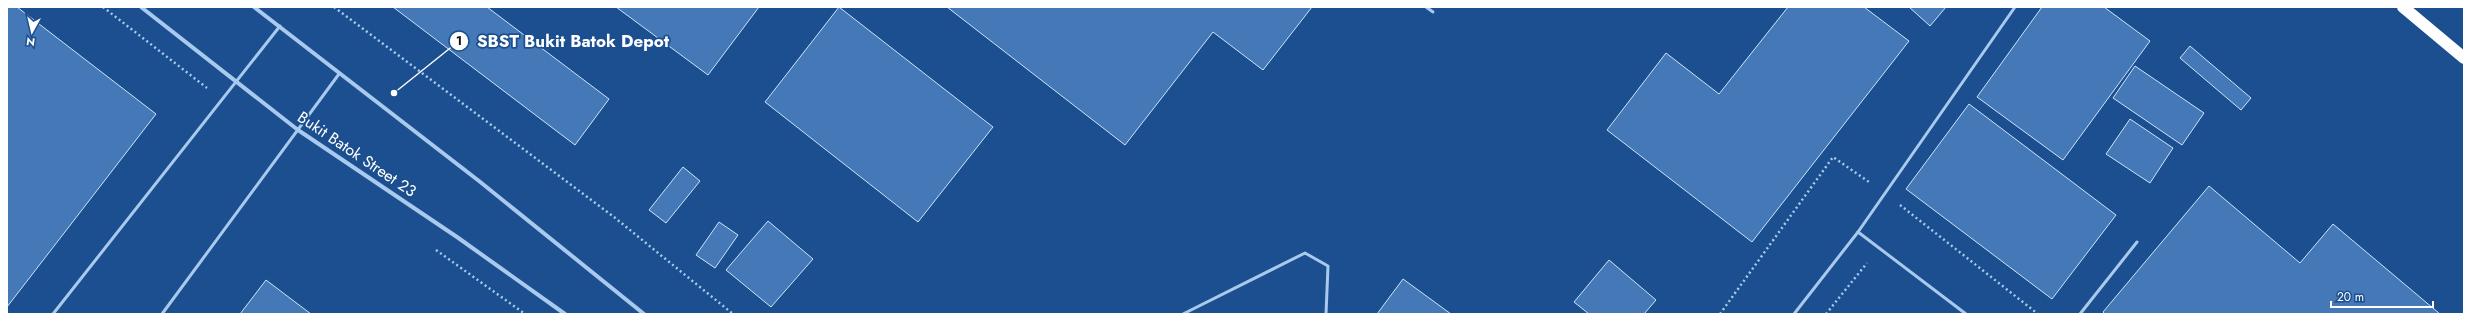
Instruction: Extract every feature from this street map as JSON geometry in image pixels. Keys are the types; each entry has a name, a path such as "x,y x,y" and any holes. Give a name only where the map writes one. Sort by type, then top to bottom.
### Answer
{"highway":[{"path":"2403,7 2464,58"}],"street":[{"name":"Bukit Batok Street 23","path":"141,7 298,130 457,236 565,314"},
{"path":"254,7 339,74 479,180 644,314"}],"lane":[{"path":"1426,7 1433,12"},
{"path":"1794,314 1858,232 2015,7"},
{"path":"53,314 280,26"},
{"path":"162,314 339,74"},
{"path":"1858,232 1966,314"},
{"path":"2080,314 2137,242"},
{"path":"1183,314 1305,253 1328,266 1326,314"}],"path":[{"path":"334,7 614,217 733,314"},
{"path":"1720,314 1834,157 1884,193 2038,314"},
{"path":"1826,314 1867,262"}],"building":[{"path":"7,7 17,7 156,114 7,307"},
{"path":"393,7 487,7 609,99 575,145"},
{"path":"616,7 759,7 708,75"},
{"path":"839,7 993,127 918,222 765,102"},
{"path":"947,7 1312,7 1263,70 1213,32 1125,145"},
{"path":"1788,7 1864,7 1909,41 1752,242 1607,130 1666,53 1719,94"},
{"path":"1909,7 1946,7 1930,26"},
{"path":"2042,7 2104,7 2150,41 2063,160 1977,97"},
{"path":"2190,46 2251,98 2241,110 2180,58"},
{"path":"2135,66 2204,113 2182,145 2113,98"},
{"path":"1969,104 2116,215 2052,299 1906,189"},
{"path":"2130,119 2173,148 2150,183 2106,154"},
{"path":"683,167 700,181 666,223 649,210"},
{"path":"2209,186 2300,263 2333,224 2440,314 2105,314 2103,312"},
{"path":"768,221 813,259 771,307 726,270"},
{"path":"719,222 738,235 715,268 696,255"},
{"path":"1609,260 1656,300 1644,314 1589,314 1574,302"},
{"path":"1403,279 1451,314 1377,314"},
{"path":"266,280 311,314 240,314"}],"place":[{"name":"SBST Bukit Batok Depot","path":"394,93"}]}
